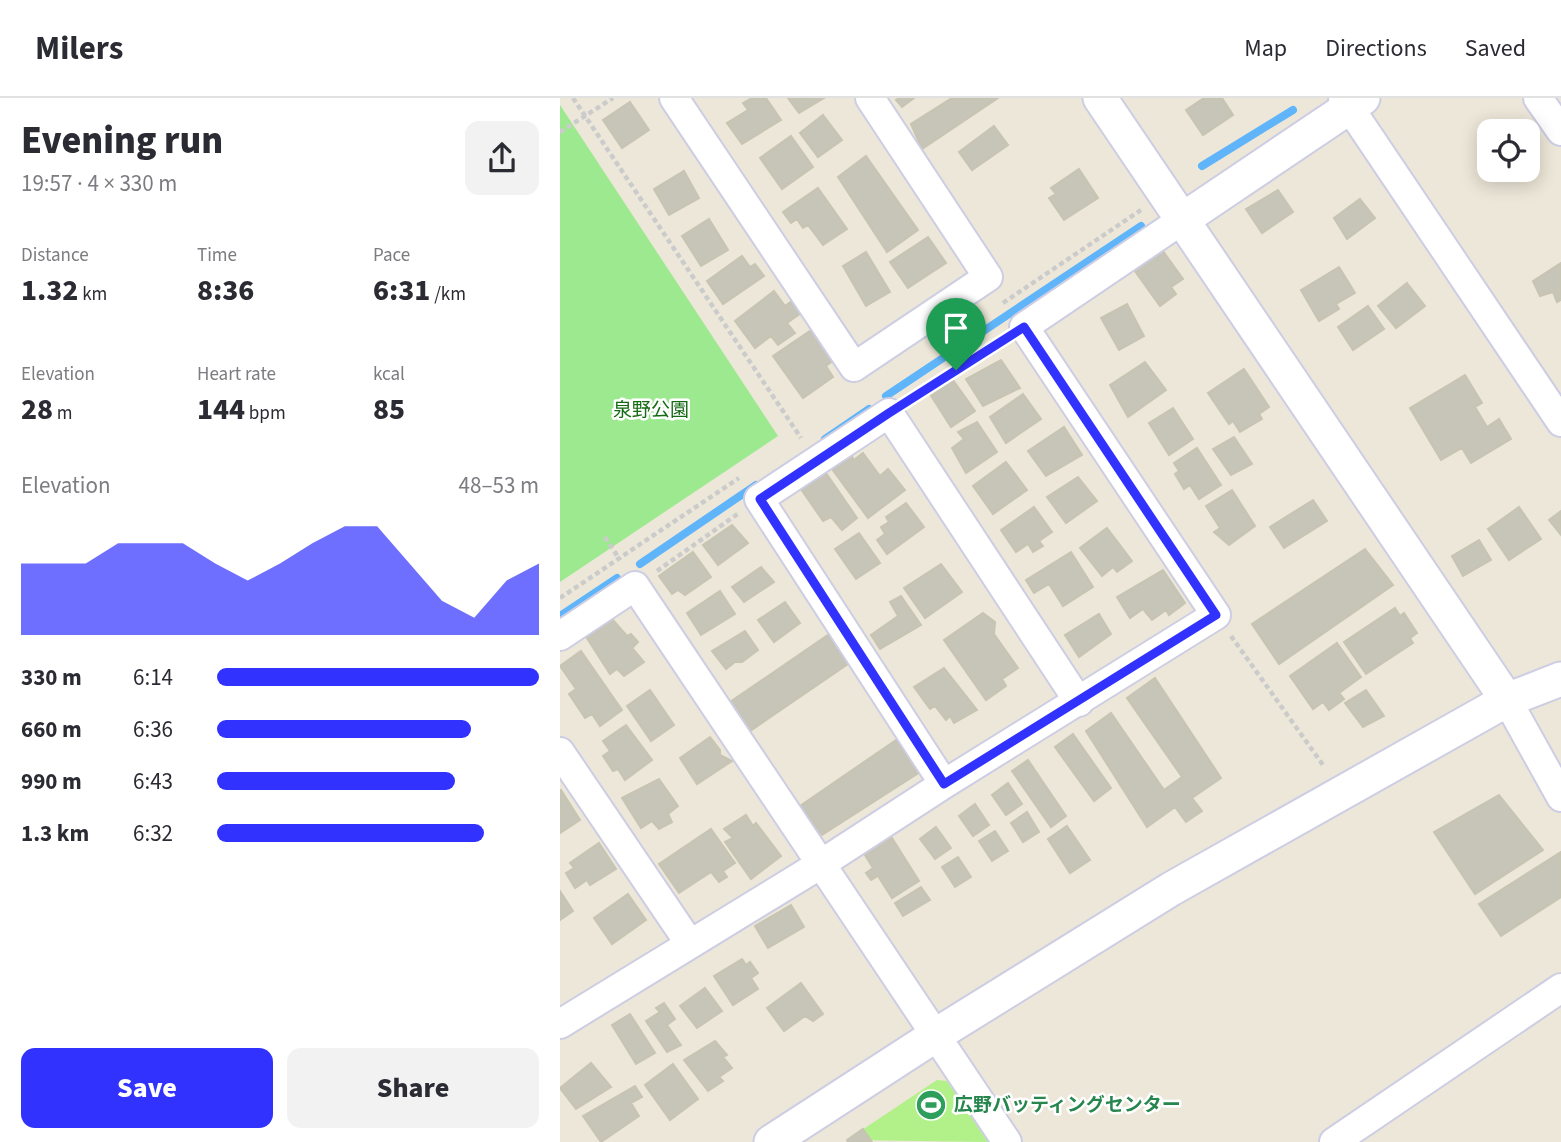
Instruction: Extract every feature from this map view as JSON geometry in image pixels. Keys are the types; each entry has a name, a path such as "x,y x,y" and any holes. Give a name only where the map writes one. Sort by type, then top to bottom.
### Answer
{"street":[{"path":"674,98 855,367 988,277 870,98"},
{"path":"1100,98 1507,700 1561,797"},
{"path":"1538,98 1561,131"},
{"path":"560,1024 821,864 1216,615 1024,327 1352,101 1561,422"},
{"path":"944,784 760,499 889,413 1079,702"},
{"path":"560,636 635,586 1007,1142"},
{"path":"771,1142 936,1035 1171,890 1507,700 1561,679"},
{"path":"560,752 690,944"},
{"path":"1334,1142 1561,988"}],"path":[{"path":"573,98 801,438"},
{"path":"560,132 613,98"},
{"path":"889,413 1024,327"},
{"path":"635,586 760,499"},
{"path":"1216,615 1323,765"}],"green space":[{"name":"泉野公園","path":"560,105 778,436 560,582"},
{"name":"広野バッティングセンター","path":"937,1080 947,1081 988,1142 847,1140"}],"building":[{"path":"752,98 766,98 781,120 742,144 727,123 748,110 743,103"},
{"path":"788,98 824,98 799,113"},
{"path":"914,98 902,107 896,100"},
{"path":"952,98 998,98 922,149 911,124"},
{"path":"1204,98 1222,98 1233,115 1203,135 1186,110"},
{"path":"630,102 649,130 622,148 603,120"},
{"path":"823,115 842,140 818,157 800,133"},
{"path":"994,126 1008,145 972,170 959,152"},
{"path":"791,136 813,167 782,189 760,158"},
{"path":"866,156 918,230 887,252 838,177"},
{"path":"1079,169 1098,198 1064,220 1049,198 1056,194 1051,188"},
{"path":"684,171 699,198 669,215 654,189"},
{"path":"818,188 847,229 823,245 808,225 803,228 797,219 791,223 783,212"},
{"path":"1278,190 1293,212 1262,233 1246,209"},
{"path":"1360,199 1375,218 1347,239 1334,218"},
{"path":"709,219 728,250 701,266 682,236"},
{"path":"928,237 946,263 908,288 890,262"},
{"path":"1160,247 1183,279 1171,287 1176,294 1160,306 1132,267"},
{"path":"866,252 890,292 866,306 843,266"},
{"path":"742,256 750,267 755,264 764,276 723,304 707,281"},
{"path":"1561,263 1561,300 1557,302 1553,292 1540,296 1533,281"},
{"path":"1339,267 1355,293 1336,304 1339,309 1319,321 1301,290"},
{"path":"1407,283 1425,306 1396,328 1378,306"},
{"path":"774,291 785,306 792,301 801,313 787,323 795,333 778,345 771,336 755,348 735,321"},
{"path":"1127,304 1144,336 1119,350 1101,318"},
{"path":"1368,306 1384,329 1353,350 1338,327"},
{"path":"813,329 834,360 826,366 833,377 803,398 773,356"},
{"path":"1001,360 1020,388 983,406 966,379"},
{"path":"1145,362 1166,390 1128,417 1110,385"},
{"path":"1244,369 1269,407 1259,414 1262,419 1240,432 1233,421 1229,424 1208,393"},
{"path":"1465,375 1482,403 1475,407 1487,427 1499,419 1511,439 1471,463 1462,448 1441,460 1410,408"},
{"path":"953,380 975,411 951,427 930,394"},
{"path":"1023,394 1041,419 1006,443 990,417"},
{"path":"1173,408 1193,439 1169,455 1149,423"},
{"path":"977,422 997,452 966,473 952,448 964,439 958,432"},
{"path":"1064,427 1082,455 1046,476 1028,451"},
{"path":"1234,437 1252,464 1231,475 1213,449"},
{"path":"1197,448 1221,485 1199,499 1190,485 1184,489 1175,474 1179,471 1174,463"},
{"path":"863,453 880,476 888,469 905,490 868,518 832,469 851,455 854,460"},
{"path":"1006,462 1027,490 993,514 973,486"},
{"path":"826,473 857,518 842,530 831,517 823,521 801,489"},
{"path":"1078,477 1097,501 1066,523 1047,497"},
{"path":"1232,490 1255,526 1229,545 1214,532 1220,528 1206,506"},
{"path":"1313,500 1327,521 1284,548 1270,527"},
{"path":"906,503 924,527 887,554 877,540 885,534 881,527 889,522 886,517"},
{"path":"1034,507 1052,532 1039,541 1043,546 1033,552 1028,544 1016,552 1001,530"},
{"path":"1519,507 1541,539 1509,560 1488,529"},
{"path":"1561,511 1561,535 1549,520"},
{"path":"732,525 748,543 718,565 703,545"},
{"path":"1107,528 1132,561 1117,572 1113,567 1102,576 1080,548"},
{"path":"859,533 880,563 856,579 835,549"},
{"path":"1479,540 1491,560 1463,576 1452,556"},
{"path":"1365,549 1393,585 1279,664 1252,624"},
{"path":"693,552 711,577 685,595 678,590 672,594 659,576"},
{"path":"1071,552 1093,587 1063,606 1049,584 1034,593 1026,580"},
{"path":"941,564 962,592 925,618 904,588"},
{"path":"761,567 774,582 744,602 732,587"},
{"path":"1163,570 1185,603 1169,615 1166,610 1152,620 1143,609 1130,618 1117,597"},
{"path":"720,591 735,614 701,635 687,613"},
{"path":"901,596 921,625 880,649 871,635 898,616 890,602"},
{"path":"785,602 800,623 774,642 758,620"},
{"path":"1395,608 1400,616 1404,613 1417,633 1410,638 1413,643 1366,674 1344,642"},
{"path":"983,613 995,622 994,634 1018,668 1002,679 1006,686 986,700 944,640"},
{"path":"1099,614 1111,634 1079,657 1065,635"},
{"path":"612,619 627,636 631,634 638,642 632,648 644,662 624,676 617,669 610,674 585,635"},
{"path":"745,631 758,650 742,662 735,662 726,669 712,651"},
{"path":"828,635 848,664 750,731 730,702"},
{"path":"1337,643 1361,677 1339,693 1344,699 1329,710 1323,702 1313,709 1290,676"},
{"path":"581,651 622,710 600,726 592,714 585,718 569,694 576,689 560,666"},
{"path":"944,668 977,710 954,723 950,716 946,720 935,706 930,709 914,687"},
{"path":"1155,678 1221,778 1192,798 1202,811 1186,822 1175,807 1147,827 1086,731 1111,713 1164,790 1182,777 1127,698"},
{"path":"650,690 674,725 651,741 627,706"},
{"path":"1366,690 1384,716 1363,727 1345,703"},
{"path":"626,725 652,760 625,780 618,769 613,771 603,756 610,751 603,741"},
{"path":"1073,734 1111,788 1094,801 1055,747"},
{"path":"710,737 720,750 720,755 732,761 697,784 680,758"},
{"path":"896,740 920,772 822,835 800,806"},
{"path":"1028,760 1066,816 1051,827 1012,771"},
{"path":"659,779 678,806 668,814 672,822 659,829 652,821 641,828 622,798"},
{"path":"1008,783 1022,804 1006,815 992,795"},
{"path":"560,791 580,820 560,833"},
{"path":"1499,795 1543,850 1475,894 1434,832"},
{"path":"975,804 989,825 973,836 959,816"},
{"path":"1027,812 1039,832 1023,842 1011,823"},
{"path":"746,815 753,826 756,823 781,856 751,879 725,842 733,838 724,829"},
{"path":"1067,826 1090,860 1070,873 1048,839"},
{"path":"936,827 951,848 935,859 920,839"},
{"path":"711,829 735,863 723,871 727,877 719,882 711,872 679,893 659,864"},
{"path":"995,831 1008,851 992,861 979,841"},
{"path":"892,838 919,881 892,898 878,876 871,880 866,873 873,868 865,855"},
{"path":"599,843 616,869 590,885 587,880 575,888 566,873 574,868 570,863"},
{"path":"1561,852 1561,897 1501,936 1479,904"},
{"path":"958,857 971,877 955,887 942,867"},
{"path":"921,887 930,900 903,916 895,903"},
{"path":"560,891 573,911 560,920"},
{"path":"628,894 646,920 612,944 594,918"},
{"path":"791,905 804,927 768,948 755,926"},
{"path":"742,959 746,965 750,962 758,973 751,978 758,989 733,1005 714,976"},
{"path":"801,983 823,1014 813,1021 805,1016 784,1031 767,1008"},
{"path":"705,988 722,1011 697,1028 680,1006"},
{"path":"664,1003 675,1019 667,1025 681,1045 667,1052 646,1021 660,1012 656,1008"},
{"path":"630,1014 655,1053 636,1064 612,1025"},
{"path":"715,1041 727,1055 723,1057 732,1068 719,1077 723,1081 708,1091 684,1060"},
{"path":"591,1063 611,1087 576,1109 560,1088"},
{"path":"673,1064 698,1099 670,1120 645,1085"},
{"path":"635,1086 642,1097 631,1103 639,1116 601,1142 583,1116"},
{"path":"863,1129 872,1142 848,1142 847,1140"}],"waterway":[{"path":"1202,166 1293,110"},
{"path":"886,396 1141,226"},
{"path":"825,439 869,409"},
{"path":"640,564 756,485"},
{"path":"560,616 617,578"}],"place":[{"name":"広野バッティングセンター","path":"931,1105"}],"route":[{"path":"1024,327 1216,615 944,784 760,499 956,370 1024,327"}]}
